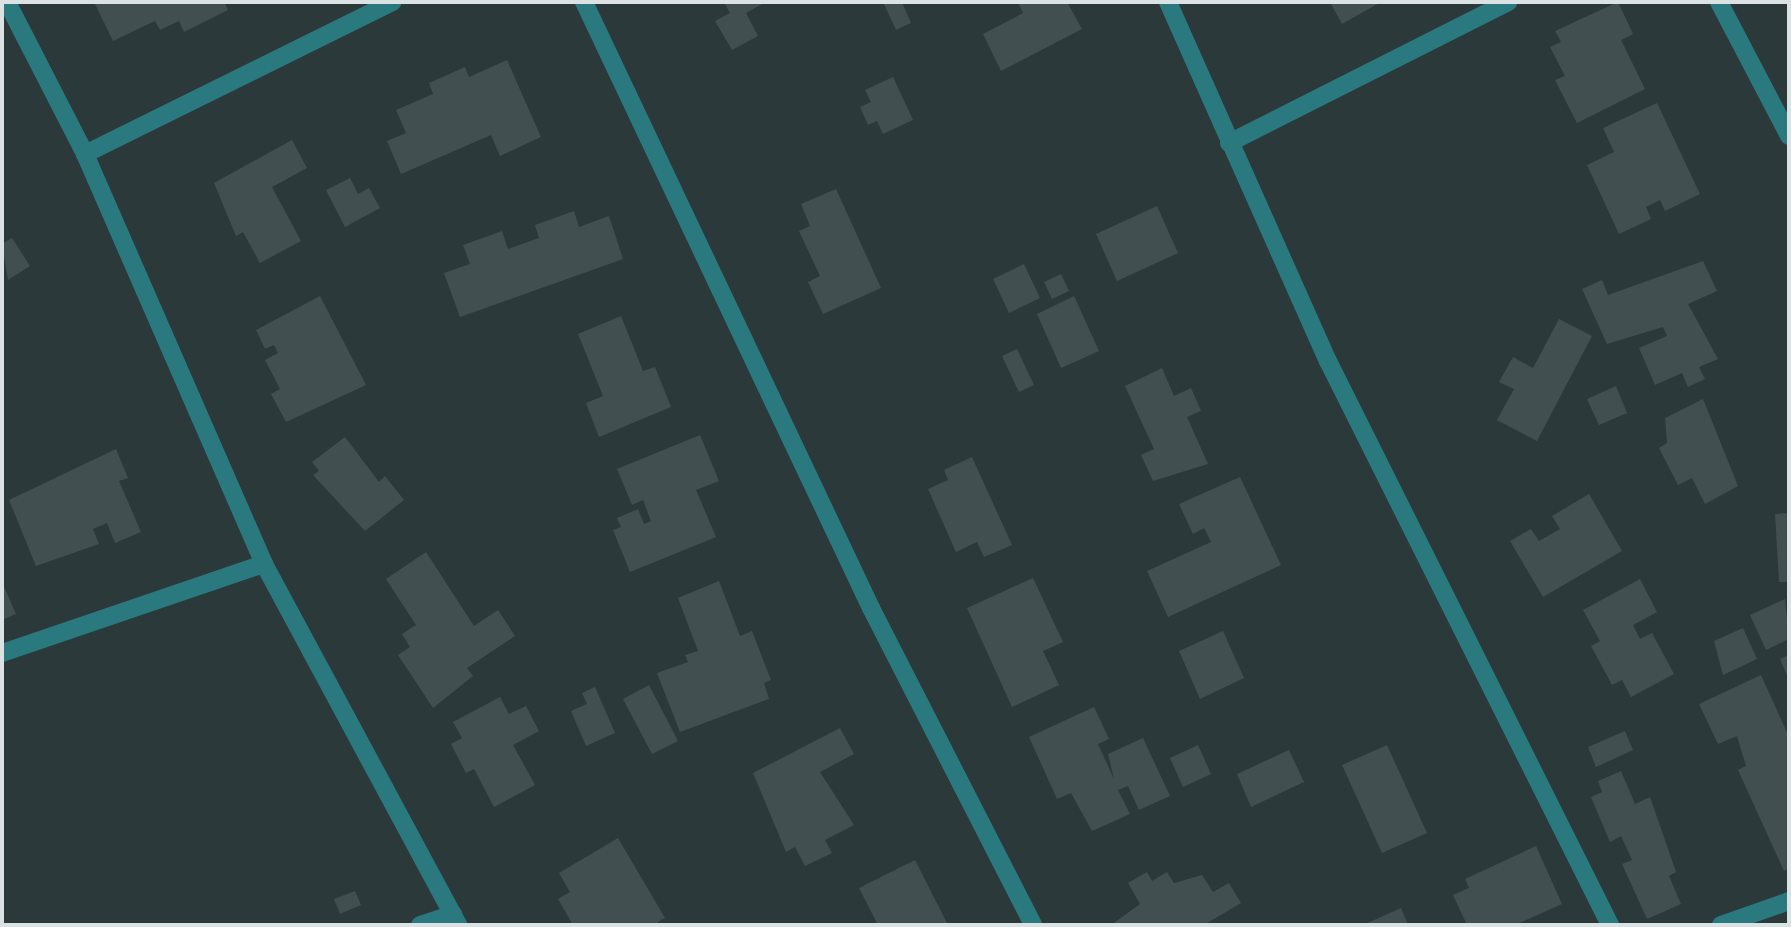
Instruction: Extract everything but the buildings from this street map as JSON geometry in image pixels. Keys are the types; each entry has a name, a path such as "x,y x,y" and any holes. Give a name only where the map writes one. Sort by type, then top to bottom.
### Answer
{"street":[{"path":"7,2 85,154 264,564 455,920 420,925"},
{"path":"85,154 392,2"},
{"path":"584,2 871,608 1033,925"},
{"path":"1168,2 1229,143 1456,624 1610,925"},
{"path":"1229,143 1508,2"},
{"path":"1719,2 1789,136"},
{"path":"2,653 264,564"},
{"path":"1721,925 1789,901"}]}
